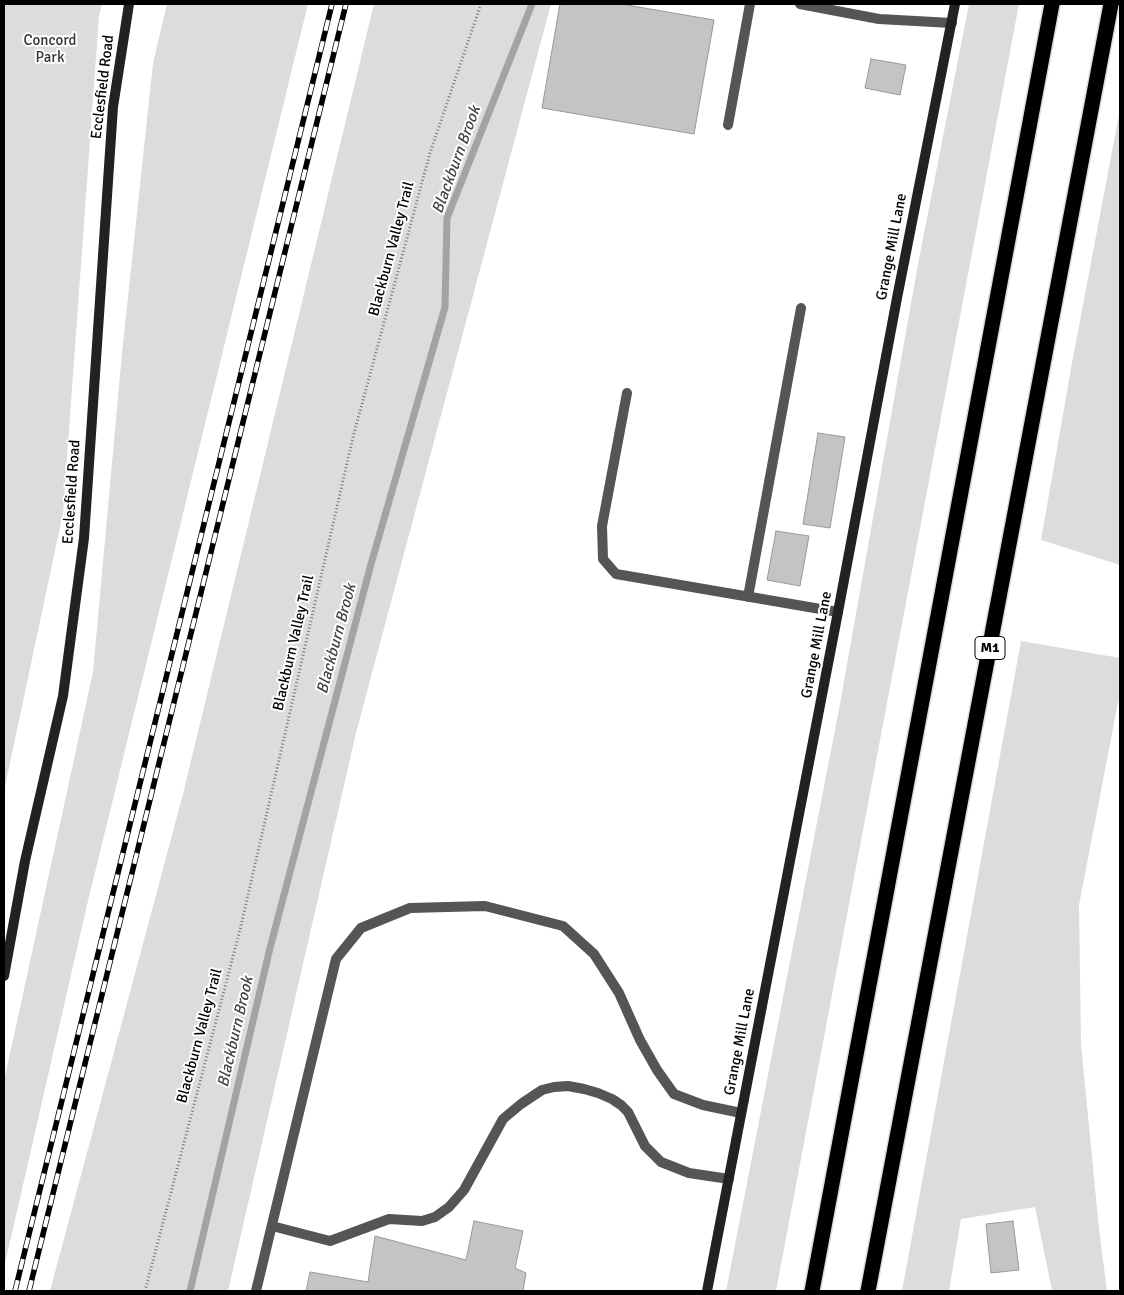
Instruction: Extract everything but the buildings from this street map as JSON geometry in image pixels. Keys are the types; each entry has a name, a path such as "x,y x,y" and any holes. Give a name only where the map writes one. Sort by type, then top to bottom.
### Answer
{"highway":[{"path":"812,1291 1052,4"},
{"name":"M1","path":"868,1291 1111,4"}],"street":[{"name":"Ecclesfield Road","path":"4,976 26,861 63,696 84,538 113,107 129,4"},
{"name":"Grange Mill Lane","path":"707,1291 955,4"}],"lane":[{"path":"728,125 750,4"},
{"path":"800,4 879,19 952,23"},
{"path":"748,597 801,308"},
{"path":"627,393 602,526 603,559 616,574 838,612"},
{"path":"256,1291 336,959 361,928 410,908 485,906 563,926 594,954 619,993 640,1040 657,1070 674,1094 703,1105 742,1113"},
{"path":"272,1226 330,1241 389,1219 422,1221 436,1217 449,1207 464,1190 504,1119 542,1090 554,1087 568,1086 584,1089 598,1093 621,1105 637,1127 645,1146 661,1162 689,1173 729,1179"}],"path":[{"name":"Blackburn Valley Trail","path":"145,1291 240,930 353,437 430,153 481,4"}],"green space":[{"name":"Concord Park","path":"4,4 102,4 99,16 63,513 4,791"},
{"path":"167,4 308,4 87,905 4,1268 4,1081 93,672 122,353 153,63"},
{"path":"374,4 551,4 356,733 228,1291 50,1291 183,794"},
{"path":"969,4 1019,4 776,1291 726,1291 840,704 918,264"},
{"path":"1120,109 1120,565 1041,540"},
{"path":"1021,641 1120,658 1120,692 1079,905 1081,1044 1107,1291 1052,1291 1035,1207 961,1219 949,1291 902,1291"}],"waterway":[{"name":"Blackburn Brook","path":"190,1291 270,948 371,564 445,307 447,218 532,4"}],"railway":[{"path":"15,1291 332,4"},
{"path":"29,1291 346,4"}]}
